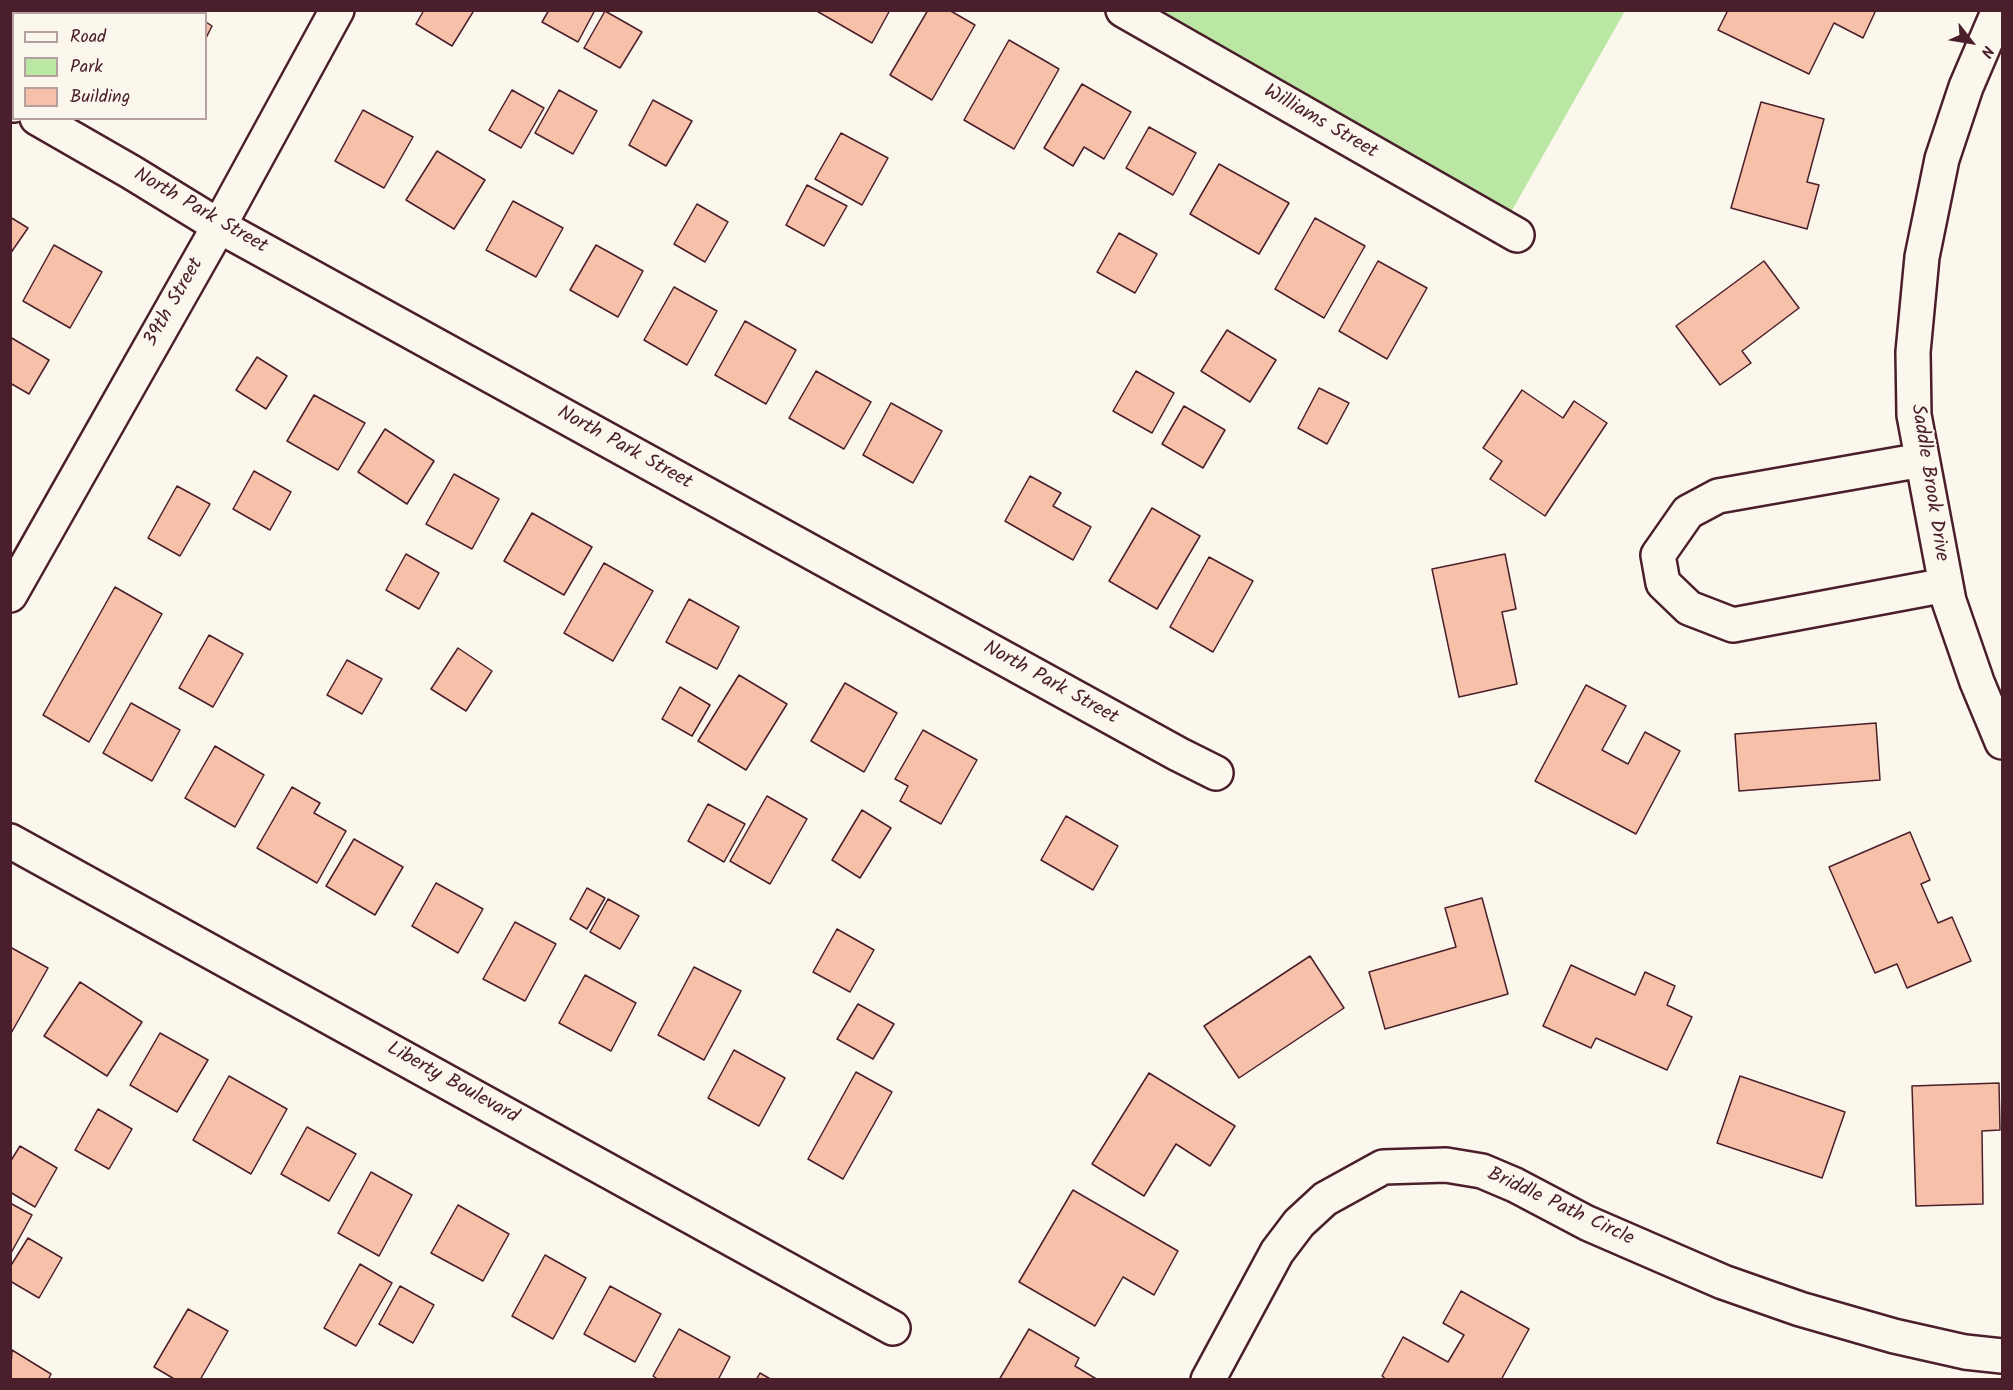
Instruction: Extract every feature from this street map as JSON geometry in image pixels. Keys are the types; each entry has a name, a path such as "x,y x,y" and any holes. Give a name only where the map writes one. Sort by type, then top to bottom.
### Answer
{"street":[{"name":"39th Street","path":"10,595 219,226 337,10"},
{"name":"Williams Street","path":"1123,10 1517,235"},
{"name":"Saddle Brook Drive","path":"1999,10 1965,87 1942,159 1922,257 1913,362 1914,415 1949,601 1977,682 2002,742"},
{"name":"North Park Street","path":"40,120 219,226 1178,754 1216,772"},
{"path":"1922,460 1718,496 1688,512 1658,555 1664,584 1689,608 1733,625 1946,585"},
{"name":"Liberty Boulevard","path":"10,841 893,1328"},
{"name":"Briddle Path Circle","path":"1208,1380 1277,1252 1299,1223 1325,1199 1383,1167 1446,1165 1482,1171 1515,1185 1597,1228 1723,1282 1800,1309 1894,1336 1965,1352 2002,1356"}],"green space":[{"path":"1154,11 1625,11 1511,212"}],"building":[{"path":"136,10 185,10 188,12 135,12"},
{"path":"424,10 471,10 473,12 452,46 416,24"},
{"path":"549,10 595,10 578,42 542,22"},
{"path":"815,10 890,10 872,43"},
{"path":"928,10 949,10 975,25 932,100 890,75"},
{"path":"1728,10 1876,10 1863,38 1834,23 1809,74 1718,30"},
{"path":"605,11 642,32 620,68 584,48"},
{"path":"207,23 212,26 207,36"},
{"path":"1009,40 1059,69 1014,149 964,120"},
{"path":"1082,84 1131,112 1104,159 1084,147 1073,166 1044,148"},
{"path":"512,90 544,108 521,148 489,130"},
{"path":"559,90 597,111 573,154 535,133"},
{"path":"653,100 692,121 666,166 629,145"},
{"path":"1761,102 1824,119 1807,182 1819,185 1807,229 1731,208"},
{"path":"363,110 413,137 384,188 335,161"},
{"path":"1149,127 1196,153 1173,195 1126,168"},
{"path":"841,133 888,158 862,205 815,179"},
{"path":"437,151 485,180 454,229 406,200"},
{"path":"1219,164 1289,203 1259,254 1190,214"},
{"path":"807,185 847,206 824,246 786,225"},
{"path":"513,201 563,228 536,277 486,250"},
{"path":"697,204 728,222 705,262 674,244"},
{"path":"10,217 28,228 10,254"},
{"path":"1315,218 1365,246 1324,318 1275,289"},
{"path":"1119,233 1157,254 1135,293 1097,272"},
{"path":"54,245 102,272 70,328 23,301"},
{"path":"596,245 643,271 618,317 570,290"},
{"path":"1378,261 1427,288 1387,359 1339,331"},
{"path":"1764,261 1799,308 1742,351 1751,363 1720,385 1676,326"},
{"path":"674,287 717,311 687,365 644,340"},
{"path":"745,321 796,350 766,404 715,375"},
{"path":"1227,330 1276,360 1250,402 1201,371"},
{"path":"10,337 49,360 29,394 10,383"},
{"path":"257,357 287,376 266,409 236,390"},
{"path":"816,371 871,402 844,449 789,418"},
{"path":"1136,371 1174,393 1152,433 1113,411"},
{"path":"1319,388 1349,403 1327,444 1298,428"},
{"path":"1522,390 1563,418 1574,401 1607,423 1545,516 1490,479 1502,461 1483,448"},
{"path":"314,395 365,423 338,470 287,441"},
{"path":"891,403 942,431 913,483 863,455"},
{"path":"1184,406 1225,430 1203,468 1162,444"},
{"path":"385,429 434,461 407,504 358,472"},
{"path":"254,471 291,492 270,530 233,509"},
{"path":"454,474 499,499 472,549 426,524"},
{"path":"1030,476 1061,493 1053,506 1091,527 1073,560 1005,521"},
{"path":"177,486 210,504 180,556 148,538"},
{"path":"1152,508 1200,536 1157,609 1109,581"},
{"path":"532,513 592,547 564,595 504,561"},
{"path":"406,554 439,573 419,609 386,590"},
{"path":"1505,554 1516,609 1502,612 1517,684 1459,697 1432,569"},
{"path":"1209,557 1253,581 1213,652 1170,627"},
{"path":"604,563 653,591 613,661 564,633"},
{"path":"115,587 162,614 89,742 43,715"},
{"path":"689,599 739,627 717,669 666,642"},
{"path":"209,635 243,654 213,707 179,688"},
{"path":"458,648 492,671 466,711 431,689"},
{"path":"347,660 382,679 362,714 327,695"},
{"path":"739,675 787,704 746,770 698,741"},
{"path":"845,683 897,713 864,772 811,741"},
{"path":"1586,685 1626,706 1602,750 1628,764 1645,732 1680,751 1636,834 1535,781"},
{"path":"680,687 710,705 692,736 662,719"},
{"path":"131,703 180,730 152,781 103,753"},
{"path":"1876,723 1880,780 1739,791 1735,734"},
{"path":"923,730 977,760 941,824 900,801 908,786 895,779"},
{"path":"215,746 264,775 235,827 185,798"},
{"path":"292,787 320,803 314,813 346,831 317,883 257,848"},
{"path":"767,796 807,819 770,884 730,861"},
{"path":"708,804 745,824 724,862 688,841"},
{"path":"862,810 891,828 860,878 832,860"},
{"path":"1066,816 1118,846 1093,890 1041,860"},
{"path":"1910,832 1930,880 1921,884 1938,923 1952,917 1971,961 1907,988 1897,964 1875,973 1829,867"},
{"path":"354,839 403,867 375,915 326,886"},
{"path":"436,883 483,909 458,953 412,926"},
{"path":"587,888 605,898 587,929 570,919"},
{"path":"1482,898 1508,994 1385,1029 1369,972 1456,947 1445,908"},
{"path":"608,899 639,916 620,949 590,932"},
{"path":"515,922 556,944 525,1001 483,979"},
{"path":"837,929 874,950 850,992 813,972"},
{"path":"10,947 48,968 10,1035"},
{"path":"1310,956 1344,1008 1239,1078 1204,1026"},
{"path":"1571,965 1635,995 1645,972 1675,986 1667,1005 1692,1017 1667,1070 1596,1038 1591,1048 1543,1026"},
{"path":"694,967 741,991 704,1060 658,1035"},
{"path":"585,975 636,1003 611,1051 559,1023"},
{"path":"80,982 142,1022 107,1076 44,1036"},
{"path":"858,1004 894,1024 873,1059 837,1039"},
{"path":"160,1033 208,1060 177,1112 130,1085"},
{"path":"734,1050 785,1078 759,1126 708,1098"},
{"path":"856,1072 892,1092 843,1179 808,1159"},
{"path":"1149,1073 1235,1126 1210,1166 1176,1144 1144,1196 1092,1164"},
{"path":"229,1076 287,1109 251,1174 193,1140"},
{"path":"1740,1076 1845,1112 1822,1178 1717,1143"},
{"path":"1999,1083 2000,1130 1982,1131 1983,1204 1916,1206 1912,1086"},
{"path":"98,1109 132,1129 109,1169 75,1150"},
{"path":"307,1127 356,1154 329,1201 281,1174"},
{"path":"20,1146 57,1168 35,1207 10,1192 10,1162"},
{"path":"371,1172 412,1195 379,1256 338,1233"},
{"path":"1073,1190 1178,1251 1154,1295 1123,1277 1095,1326 1019,1282"},
{"path":"10,1203 32,1215 11,1253 10,1253"},
{"path":"458,1205 509,1234 483,1281 431,1253"},
{"path":"28,1238 62,1258 39,1298 10,1281 10,1267"},
{"path":"545,1255 586,1278 553,1339 512,1316"},
{"path":"360,1264 392,1283 356,1346 324,1328"},
{"path":"400,1286 434,1305 413,1343 379,1324"},
{"path":"610,1286 661,1314 635,1362 584,1334"},
{"path":"1461,1291 1529,1329 1501,1380 1387,1380 1382,1376 1403,1337 1448,1362 1464,1335 1443,1323"},
{"path":"188,1309 228,1331 200,1380 176,1380 154,1367"},
{"path":"679,1329 730,1357 718,1380 659,1380 653,1376"},
{"path":"1029,1329 1079,1358 1075,1366 1098,1380 999,1380"},
{"path":"12,1350 51,1374 48,1380 10,1380"},
{"path":"760,1373 772,1380 756,1380"}]}
